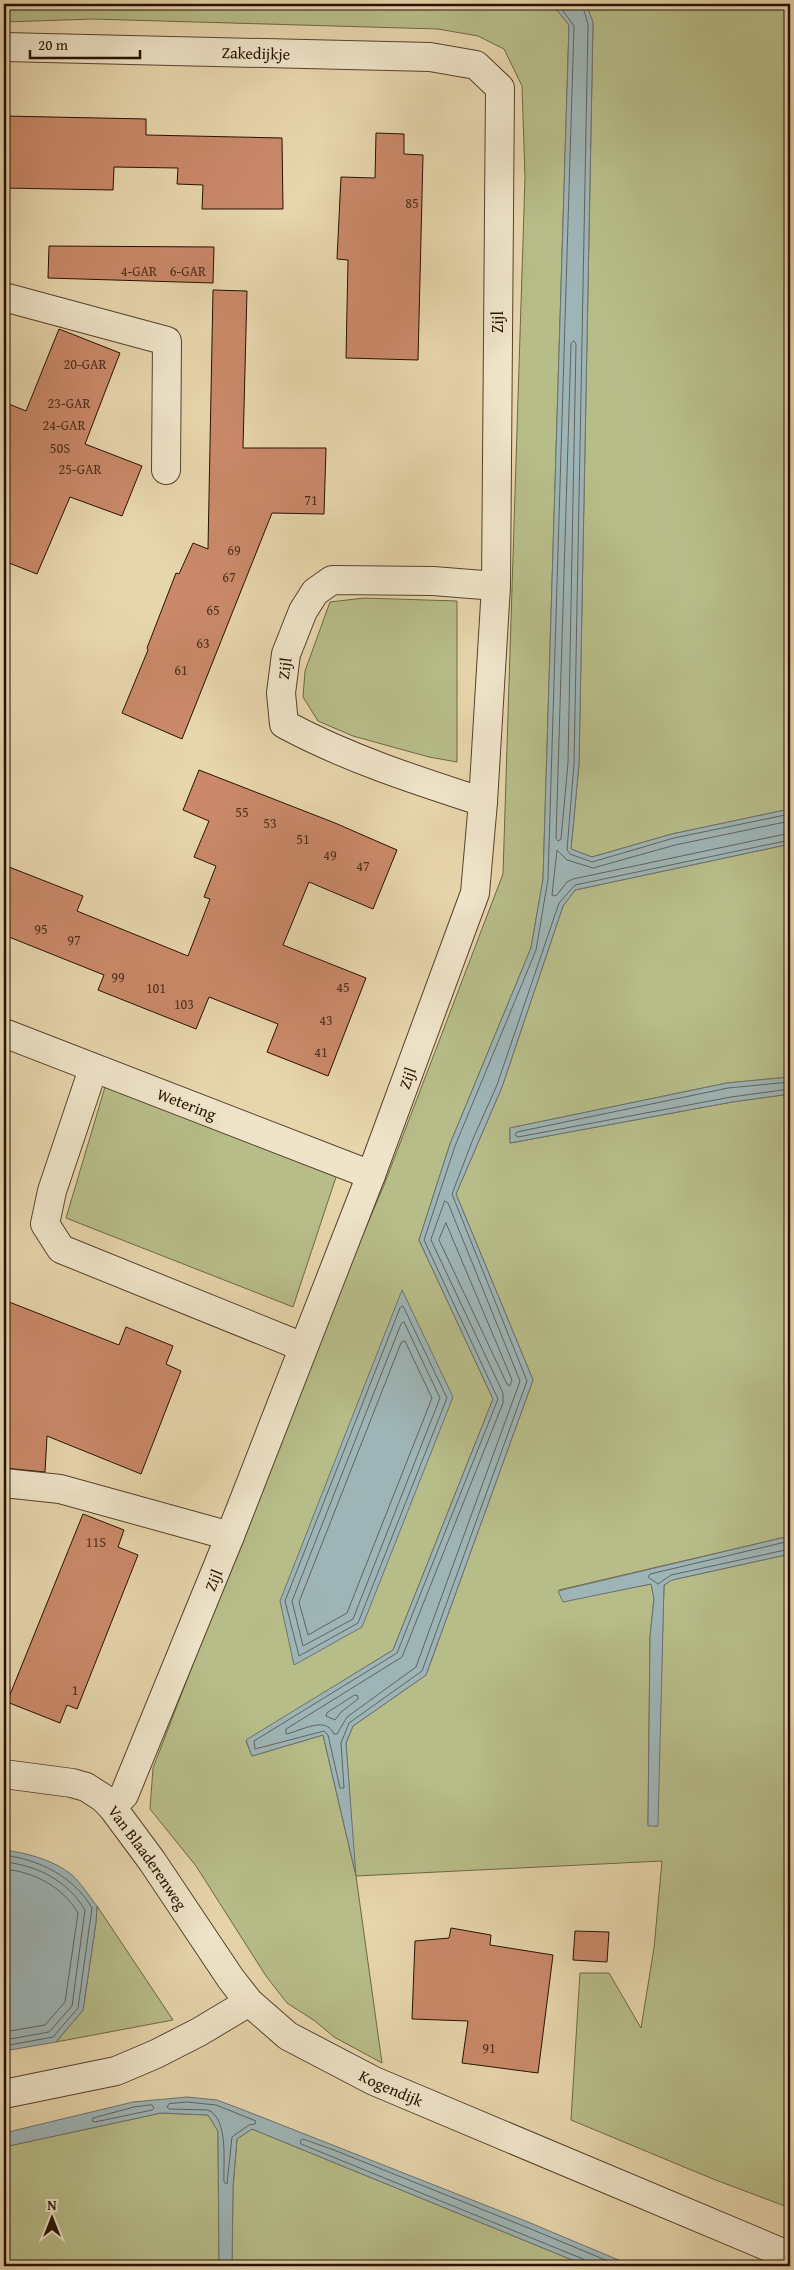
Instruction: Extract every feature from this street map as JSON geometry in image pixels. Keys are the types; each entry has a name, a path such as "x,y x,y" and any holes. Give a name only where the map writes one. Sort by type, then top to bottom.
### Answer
{"street":[{"name":"Zakedijkje","path":"4,47 430,57 476,64 500,88"},
{"name":"Zijl","path":"112,1807 124,1795 230,1536 371,1175 474,893 483,802 496,586 500,88"},
{"path":"4,297 167,341 166,470"},
{"name":"Zijl","path":"483,802 392,772 293,729 284,724 281,693 286,654 303,611 315,592 332,580 433,581 496,586"},
{"name":"Wetering","path":"4,1033 92,1069 371,1175"},
{"path":"92,1069 52,1191 45,1224 61,1249 303,1347"},
{"path":"4,1483 60,1489 230,1536"},
{"name":"Van Blaaderenweg","path":"4,1774 58,1780 86,1787 112,1807 152,1861 218,1962 248,2002"},
{"path":"4,2094 116,2071 156,2054 199,2032 248,2002"},
{"name":"Kogendijk","path":"248,2002 288,2036 374,2080 790,2256"}],"green space":[{"path":"4,4 552,4 569,25 543,879 531,948 450,1144 419,1240 493,1399 393,1650 246,1741 252,1756 323,1735 355,1872 346,1743 353,1726 426,1675 533,1380 456,1194 502,1087 563,906 575,890 790,844 790,1077 727,1083 510,1128 510,1143 732,1102 790,1094 790,1536 559,1590 563,1601 651,1584 654,1598 650,1637 648,1825 657,1826 664,1585 672,1580 790,1554 790,2208 713,2179 571,2120 580,1973 609,1973 641,2028 654,1948 662,1861 356,1876 382,2063 334,2037 315,2021 287,2003 266,1976 196,1866 150,1809 153,1768 314,1350 384,1185 503,874 525,177 522,86 504,49 478,36 438,29 93,19 4,22"},
{"path":"586,4 790,4 790,809 672,834 592,857 571,849 579,764 593,23"},
{"path":"364,598 457,601 457,762 429,757 353,736 318,721 303,697 305,671 330,602"},
{"path":"105,1087 339,1168 293,1307 66,1218"},
{"path":"97,1906 173,2020 56,2042 83,2010"},
{"path":"161,2113 208,2115 218,2131 219,2266 4,2266 4,2147"},
{"path":"252,2129 587,2266 232,2266 233,2187 237,2139"}],"water":[{"path":"552,4 586,4 593,22 579,764 571,849 592,857 672,834 790,809 790,844 575,890 563,906 502,1087 456,1194 533,1380 426,1675 353,1726 346,1743 356,1876 323,1735 252,1756 246,1740 393,1650 493,1399 419,1240 450,1144 531,948 543,879 569,25"},
{"path":"790,1077 790,1094 732,1102 510,1143 510,1128 727,1083"},
{"path":"402,1290 453,1397 362,1627 294,1665 280,1601"},
{"path":"790,1536 790,1554 672,1580 664,1585 658,1826 648,1826 650,1637 654,1599 651,1584 563,1602 558,1591"},
{"path":"4,1850 40,1858 57,1865 79,1882 97,1906 83,2010 56,2042 4,2051"},
{"path":"187,2097 217,2100 241,2109 528,2222 633,2266 587,2266 252,2129 237,2139 233,2187 232,2266 219,2266 218,2131 208,2115 161,2113 4,2147 4,2133 133,2102"}],"building":[{"path":"4,116 146,119 146,135 282,138 283,209 202,209 203,185 177,184 178,168 114,167 113,190 4,188"},
{"path":"376,133 404,134 404,154 423,155 418,360 346,358 348,260 337,259 341,177 375,178"},
{"path":"49,246 214,247 213,283 48,278"},
{"path":"213,290 247,291 243,448 326,448 324,514 272,513 182,739 122,713 148,650 147,648 176,573 179,574 193,543 208,549"},
{"path":"59,329 120,353 85,444 142,466 122,516 70,497 37,574 4,561 4,402 26,411"},
{"path":"199,770 335,823 397,850 373,909 309,882 283,945 366,978 328,1076 267,1052 278,1024 209,997 196,1029 98,990 104,975 4,935 4,865 83,896 77,911 188,956 210,899 204,897 216,866 194,857 209,821 183,810"},
{"path":"4,1300 119,1345 126,1327 173,1346 166,1364 181,1371 141,1474 47,1436 45,1472 4,1468"},
{"path":"83,1514 124,1530 118,1547 138,1555 77,1709 67,1705 60,1723 7,1702"},
{"path":"451,1928 491,1935 490,1945 553,1955 538,2073 462,2063 468,2021 412,2019 415,1941 449,1938"},
{"path":"575,1931 609,1932 607,1962 573,1960"}]}
